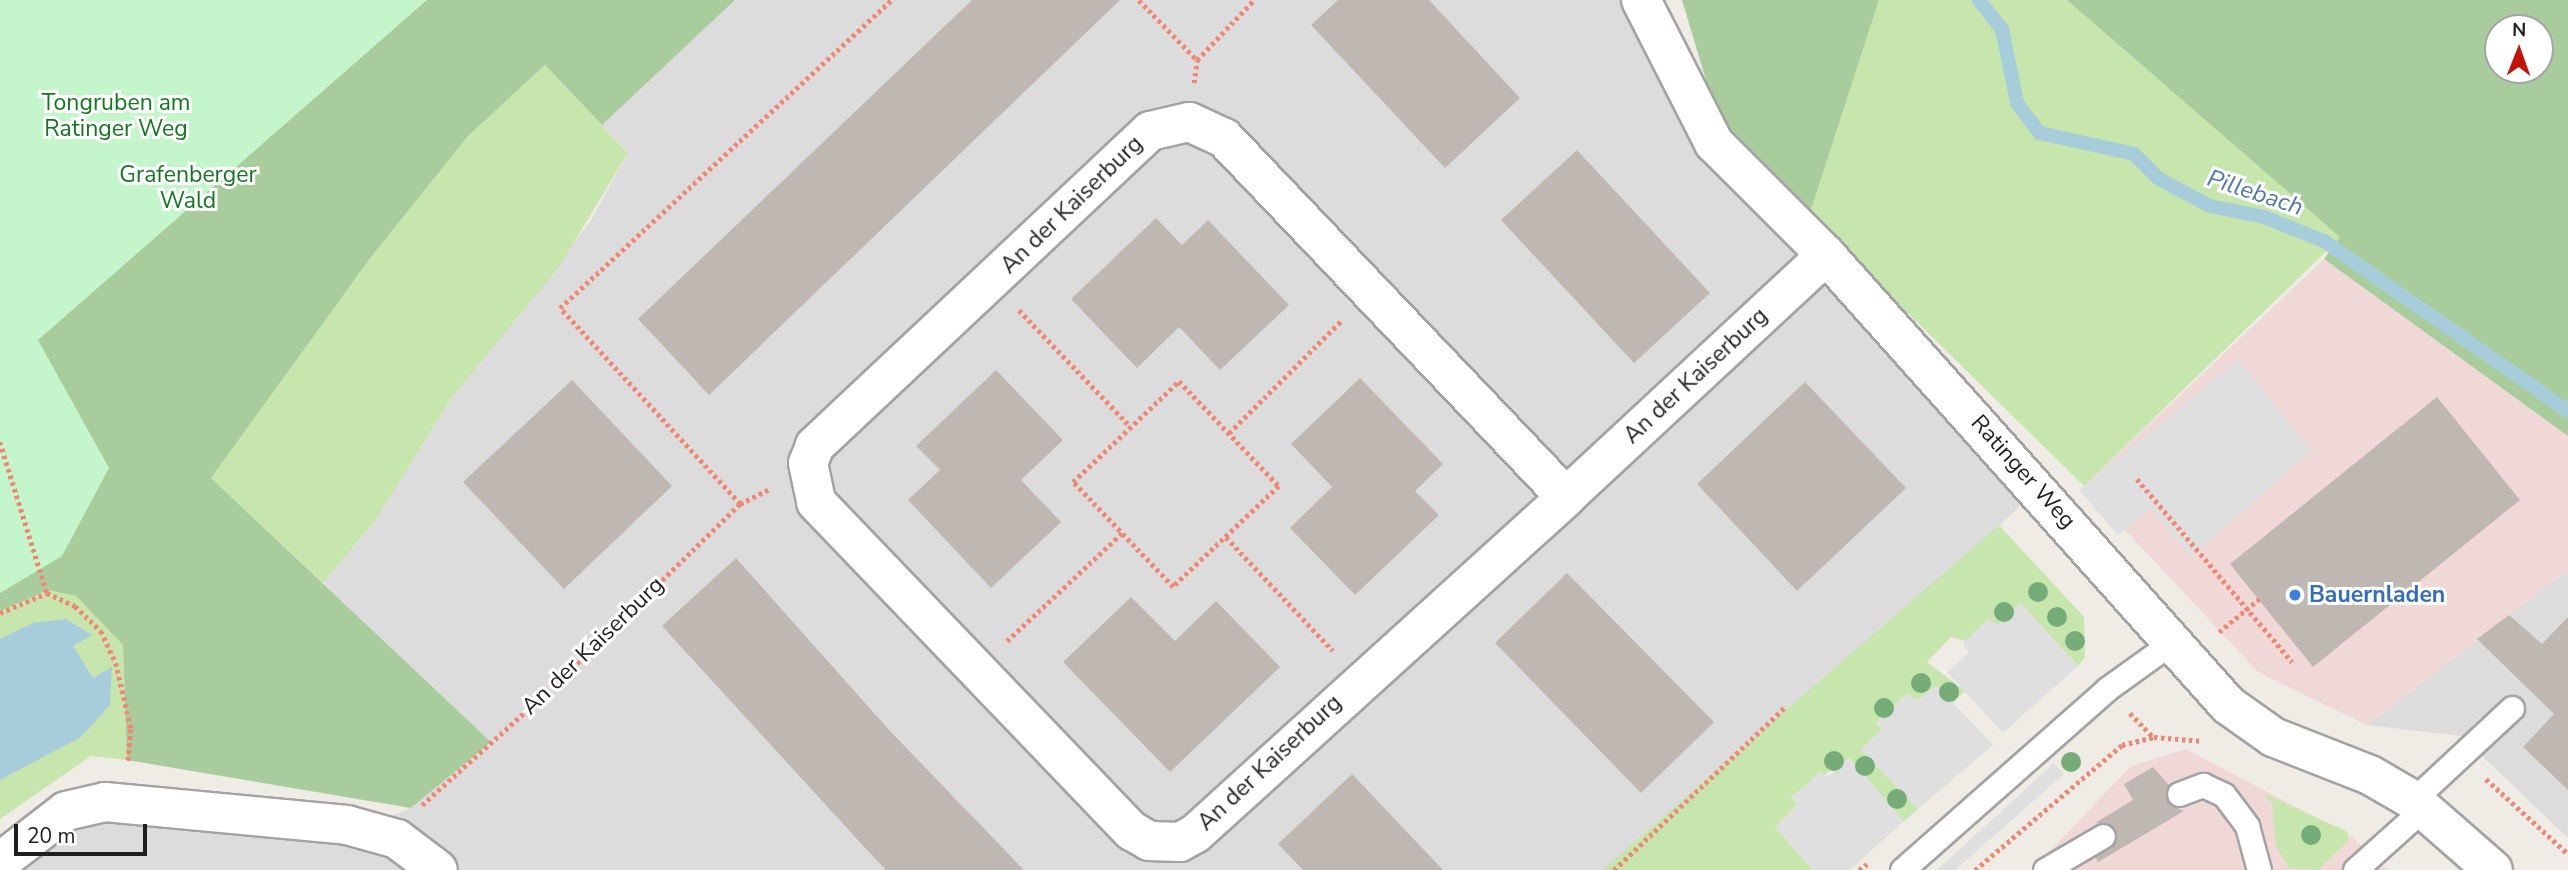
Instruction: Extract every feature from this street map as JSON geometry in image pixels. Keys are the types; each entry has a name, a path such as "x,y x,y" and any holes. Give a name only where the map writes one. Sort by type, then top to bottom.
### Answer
{"street":[{"name":"Ratinger Weg","path":"1648,5 1714,143 1826,255 2228,705 2273,737 2370,775 2418,804 2488,867"},
{"name":"An der Kaiserburg","path":"1189,122 1150,131 815,446 808,481 816,502 979,668 1132,831 1166,843 1196,833 1360,679 1566,497 1826,255"},
{"path":"1189,122 1224,138 1566,497"},
{"path":"0,862 66,811 86,802 347,825 397,839 438,870"}],"lane":[{"path":"1902,870 2107,689 2171,643"},
{"path":"2356,870 2512,708"},
{"path":"2179,794 2203,785 2224,795 2247,826 2259,870"},
{"path":"2045,870 2103,836"}],"path":[{"path":"740,504 560,307 892,0"},
{"path":"1139,0 1197,60"},
{"path":"1189,122 1197,60 1254,0"},
{"path":"992,281 1130,426"},
{"path":"1229,433 1369,293"},
{"path":"1179,381 1279,486 1173,587 1073,482 1130,426 1179,381"},
{"path":"0,442 47,593 75,606 101,631 116,663 131,730 124,804"},
{"path":"2137,480 2292,662"},
{"name":"An der Kaiserburg","path":"397,839 426,799 557,683 740,504 769,490 808,481"},
{"path":"979,668 1122,533"},
{"path":"1226,537 1360,679"},
{"path":"0,613 47,593"},
{"path":"2227,626 2259,599"},
{"path":"1614,870 1786,706"}],"shaded area":[{"path":"735,0 1634,0 1708,148 2030,496 1649,870 0,870 68,825 137,821 335,839 411,808 490,741 323,583 376,520 452,397 590,222 628,153 602,125"},
{"path":"2324,259 2568,436 2568,570 2367,725 2259,673 2084,486"},
{"path":"2238,359 2312,451 2191,557 2150,508 2118,535 2079,490"},
{"path":"2568,570 2568,838 2461,736 2367,725"},
{"path":"2021,603 2078,666 2003,733 1947,672 1969,653 1963,643 1988,619 1998,625"},
{"path":"1936,685 1993,745 1918,809 1861,749 1882,729 1876,722 1907,694 1918,700"},
{"path":"2186,749 2352,837 2387,870 2032,870 2131,766"},
{"path":"1848,758 1904,821 1850,870 1813,870 1775,827 1798,805 1791,798 1820,772 1829,776"},
{"path":"2054,763 2064,774 1955,870 1937,870"}],"green space":[{"name":"Grafenberger Wald","path":"0,0 735,0 602,125 545,65 468,136 371,257 211,478 491,742 411,808 127,760 123,645 76,596 48,590 0,611"},
{"name":"Tongruben am Ratinger Weg","path":"0,0 427,0 38,340 109,468 62,556 0,593"},
{"path":"1682,0 1879,0 1809,216 1734,138 1712,100"},
{"path":"1879,0 2067,0 2341,237 2084,486 1809,216"},
{"path":"2067,0 2568,0 2568,436 2324,259 2340,237"},
{"path":"545,65 628,153 559,267 452,397 376,520 323,583 211,478 371,257 468,136"},
{"path":"1999,525 2084,617 2085,657 2078,666 2021,604 1998,625 1988,619 1966,641 1951,637 1927,662 1965,691 1953,703 1936,686 1918,700 1907,694 1876,723 1882,729 1861,749 1918,809 1904,821 1849,758 1791,797 1798,804 1775,827 1813,870 1602,870"},
{"path":"48,590 76,596 123,645 127,760 91,756 0,819 0,611"},
{"path":"2262,793 2348,832 2348,841 2318,870 2289,868 2276,846 2272,803"}],"water":[{"path":"66,619 92,635 73,646 93,678 112,667 110,705 81,737 0,780 0,639 33,623"}],"building":[{"path":"972,0 1120,0 709,395 638,319"},
{"path":"1338,0 1429,0 1520,98 1445,168 1311,25"},
{"path":"1577,150 1710,293 1634,363 1501,220"},
{"path":"1156,218 1182,245 1208,220 1289,305 1220,370 1179,327 1137,368 1071,299"},
{"path":"996,370 1063,440 1021,480 1061,522 991,588 908,500 940,470 916,446"},
{"path":"1360,378 1443,464 1415,491 1439,515 1355,595 1290,528 1332,487 1291,444"},
{"path":"572,380 672,486 564,589 463,482"},
{"path":"1805,382 1906,488 1797,591 1697,484"},
{"path":"2437,397 2520,500 2313,667 2230,564"},
{"path":"736,558 890,731 1024,870 886,870 867,850 662,626"},
{"path":"1567,573 1714,722 1641,793 1495,643"},
{"path":"1131,597 1175,641 1216,601 1280,667 1170,772 1063,662"},
{"path":"2509,615 2542,644 2568,617 2568,790 2523,747 2554,714 2477,639"},
{"path":"2153,767 2169,785 2170,804 2184,811 2098,862 2095,857 2111,848 2117,835 2110,824 2095,823 2133,800 2124,784"},
{"path":"1352,774 1443,870 1303,870 1278,844"}],"waterway":[{"name":"Pillebach","path":"1979,0 2002,29 2017,103 2040,133 2134,154 2159,179 2210,206 2264,217 2324,241 2568,411"}],"place":[{"name":"Bauernladen","path":"2295,595"}]}
